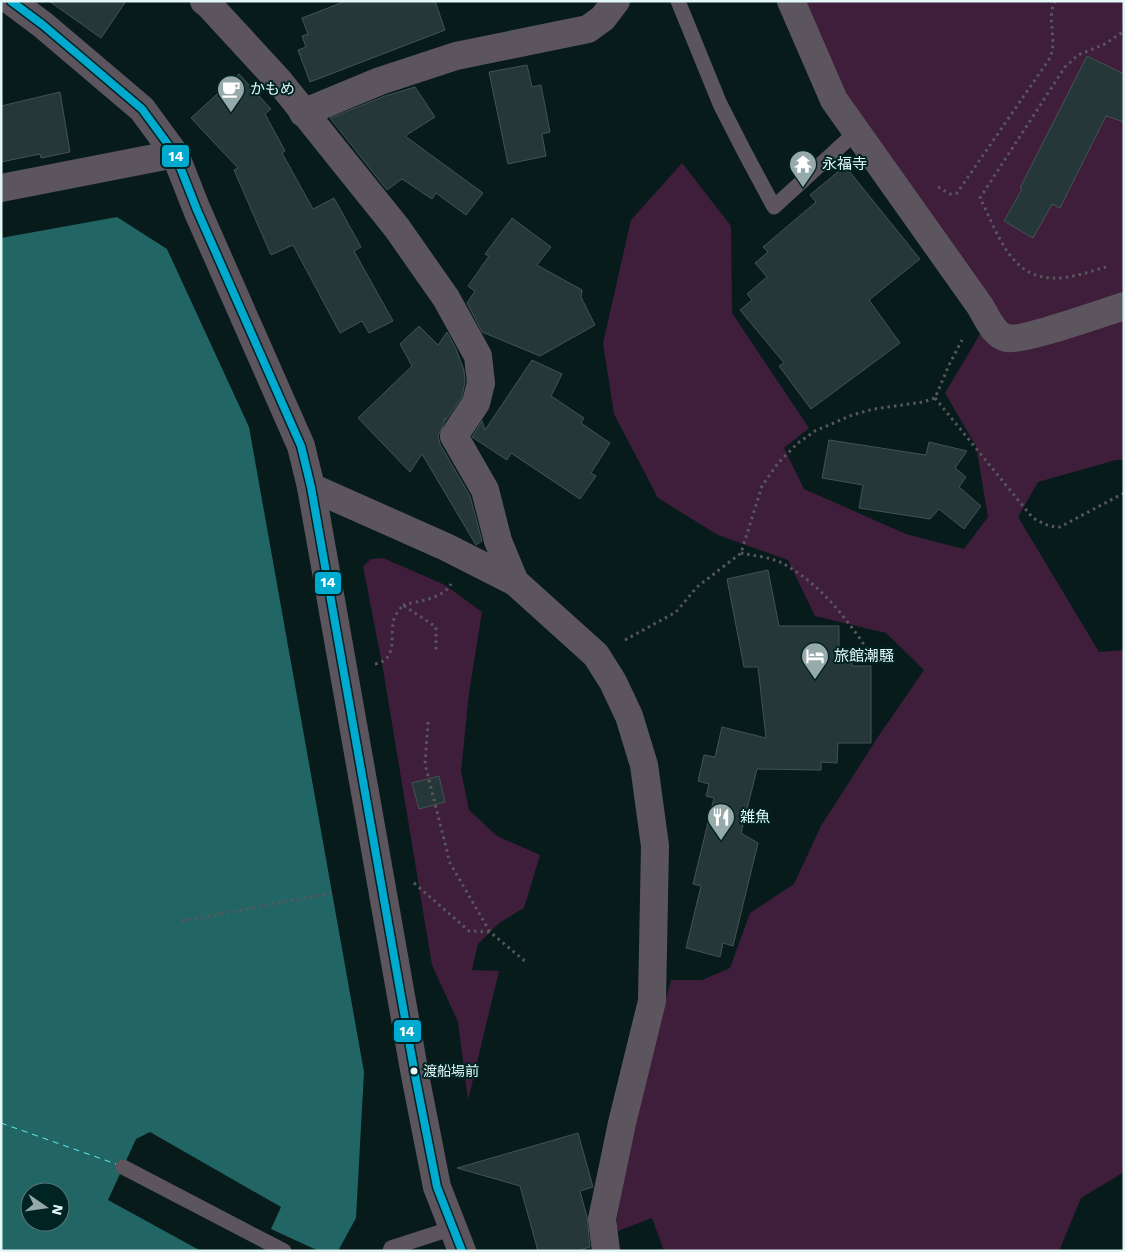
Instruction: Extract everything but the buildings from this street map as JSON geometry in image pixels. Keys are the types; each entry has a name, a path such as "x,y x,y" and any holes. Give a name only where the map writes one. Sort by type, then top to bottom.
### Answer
{"street":[{"path":"11,1 43,25 142,109 175,154 197,210 302,446 311,487 437,1187 457,1240"},
{"path":"204,1 279,81 397,228 446,298 478,356 481,383 476,403 454,436 485,490 498,541 515,582"},
{"path":"303,112 380,81 456,56 588,28 603,18 616,1"},
{"path":"791,1 834,100 980,306 996,332 1008,338 1028,336 1124,306"},
{"path":"1,188 175,154"},
{"path":"311,487 466,557 515,582 596,655 613,682 629,716 644,765 655,846 652,1001 622,1123 602,1219 606,1251"}],"lane":[{"path":"678,1 720,104 774,207 856,132"},
{"path":"123,1167 284,1251"},
{"path":"390,1251 391,1248 457,1240"}],"path":[{"path":"936,186 950,194 957,193 1048,60 1053,52 1050,15 1055,1"},
{"path":"1106,267 1058,278 1036,276 1018,266 1009,255 980,198 1065,67 1078,55 1105,44 1124,31"},
{"path":"596,655 676,612 697,587 741,553 762,486 778,463 798,443 815,431 852,415 874,409 923,402 935,398 949,365 980,306"},
{"path":"935,398 1032,517 1042,524 1060,527 1124,493"},
{"path":"741,553 781,562 808,580 849,622 875,661"},
{"path":"343,670 381,663 392,651 394,619 402,605 433,598 449,588 466,557"},
{"path":"402,605 436,627 436,650"},
{"path":"428,722 425,764 450,862 490,932 526,962"},
{"path":"383,894 413,882 470,931 490,932"},
{"path":"182,921 331,893"}],"shaded area":[{"path":"806,1 1124,1 1124,460 1116,460 1038,482 1018,517 1099,652 1124,650 1124,1172 1081,1198 1059,1251 664,1251 652,1218 615,1232 630,1136 671,980 702,980 730,968 750,913 794,884 821,826 924,670 886,633 815,616 788,560 718,535 658,498 614,414 603,343 631,220 682,163 731,226 732,313 809,428 784,448 804,489 906,534 964,549 988,517 976,446 945,393 995,309 840,89"},
{"path":"383,558 445,585 482,612 469,693 461,771 469,810 497,836 540,855 524,908 499,923 478,944 472,970 499,971 468,1100 458,1022 432,965 383,669 363,566 371,559"}],"water":[{"path":"117,217 167,249 249,427 364,1072 356,1218 338,1251 1,1251 1,238"}],"pier":[{"path":"150,1132 281,1207 271,1229 319,1251 201,1251 108,1200 136,1139"}],"ferry route":[{"path":"1,1123 116,1164"}],"transit line":[{"name":"14","path":"11,1 43,25 142,109 175,154 197,210 301,446 311,487 415,1075 437,1187 462,1251"}],"place":[{"name":"かもめ","path":"231,113"},
{"name":"永福寺","path":"803,188"},
{"name":"旅館潮騒","path":"815,680"},
{"name":"雑魚","path":"721,841"},
{"name":"渡船場前","path":"414,1071"}]}
